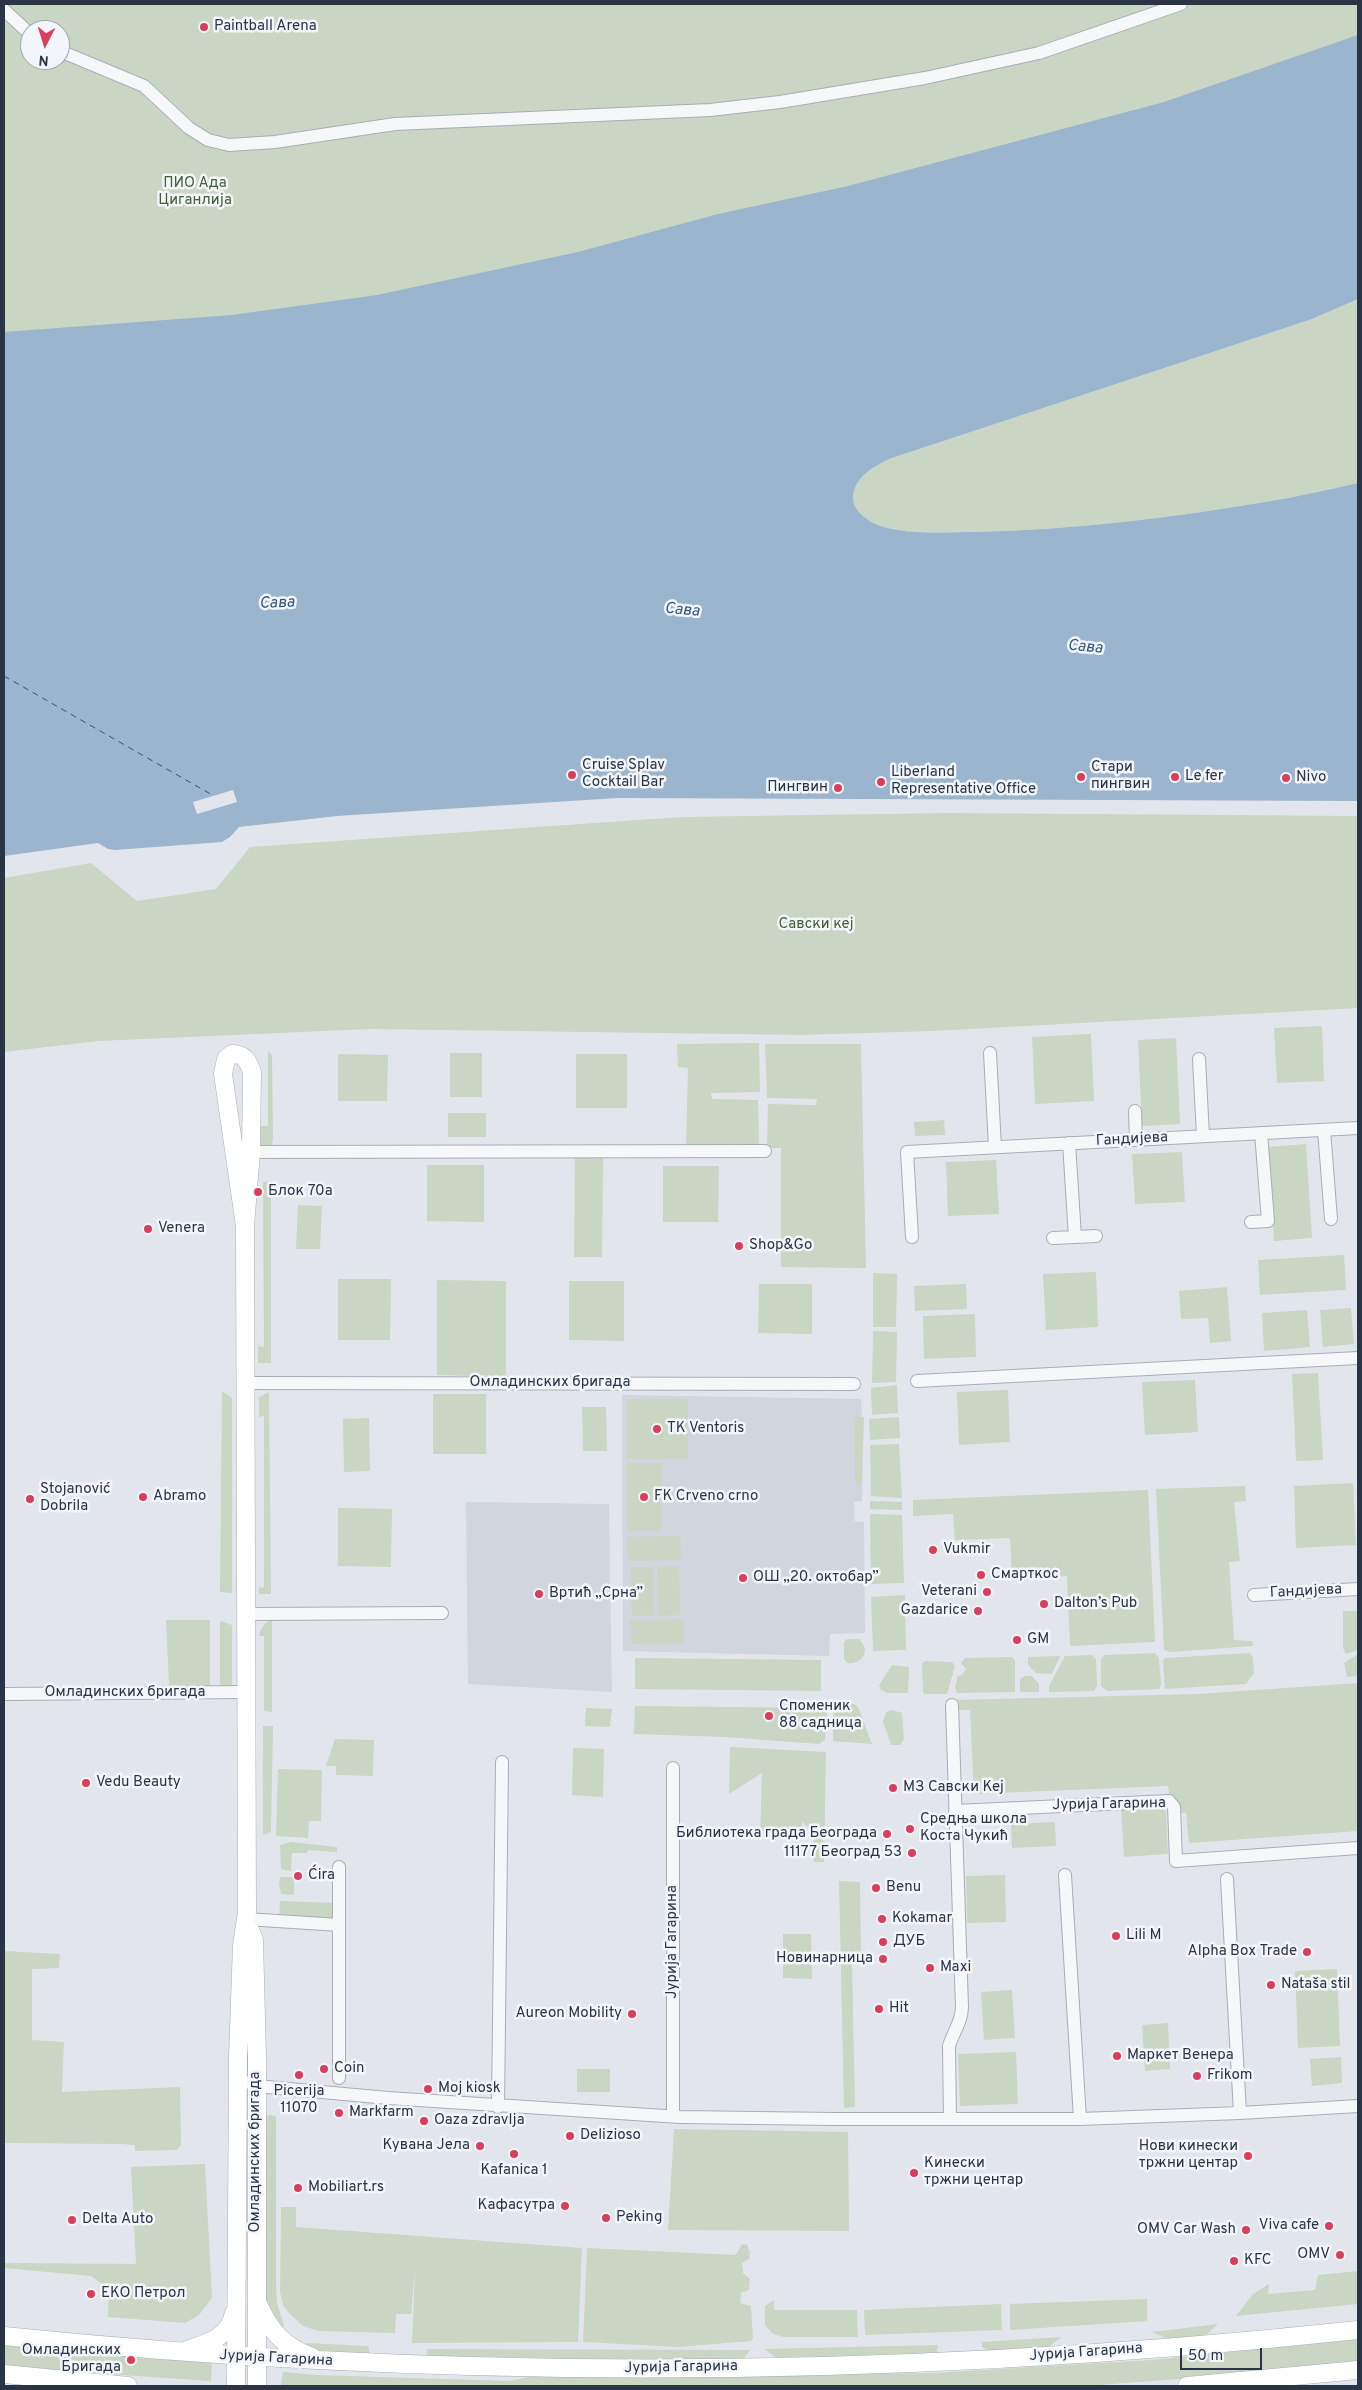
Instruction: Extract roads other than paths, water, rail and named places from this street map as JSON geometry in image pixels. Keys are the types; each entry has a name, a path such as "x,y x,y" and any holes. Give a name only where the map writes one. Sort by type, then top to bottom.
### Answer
{"main road":[{"name":"Омладинских бригада","path":"236,2386 238,2080 242,1945 246,1919 246,1384 243,1152"},
{"name":"Омладинских бригада","path":"246,1919 254,1940 257,2085 257,2386"},
{"path":"256,2301 272,2331 282,2342 302,2353 337,2362"},
{"path":"180,2352 212,2341 225,2332 232,2323 237,2302"},
{"name":"Јурија Гагарина","path":"4,2336 236,2357 337,2362 602,2369 860,2364 1135,2350 1358,2330"},
{"path":"1187,2386 1358,2370"},
{"path":"4,2374 32,2381 128,2386"}],"street":[{"path":"70,55 144,86 189,128 208,140 229,145 275,142 395,124 710,110 780,102 925,78 1039,53 1181,4"},
{"path":"4,10 20,25"},
{"path":"990,1052 995,1147"},
{"path":"1199,1059 1203,1136"},
{"path":"1134,1111 1136,1140"},
{"name":"Гандијева","path":"912,1237 907,1152 1358,1128"},
{"path":"1324,1130 1331,1219"},
{"path":"1251,1222 1268,1221 1262,1133"},
{"path":"1069,1143 1075,1237"},
{"name":"Омладинских бригада","path":"243,1152 765,1151"},
{"path":"1053,1238 1096,1236"},
{"path":"917,1381 1358,1358"},
{"name":"Омладинских бригада","path":"246,1384 854,1384"},
{"name":"Гандијева","path":"1254,1595 1358,1589"},
{"path":"246,1614 442,1613"},
{"name":"Омладинских бригада","path":"4,1694 246,1692"},
{"path":"950,2119 949,2046 952,2034 960,2021 962,2008 952,1705"},
{"path":"498,2107 502,1762"},
{"name":"Јурија Гагарина","path":"673,1768 673,2116"},
{"name":"Јурија Гагарина","path":"955,1811 1169,1801 1174,1807 1176,1861 1358,1848"},
{"path":"339,1866 339,2078"},
{"path":"1066,1875 1080,2119"},
{"path":"1227,1879 1240,2113"},
{"path":"246,1919 339,1925"},
{"path":"238,2080 257,2085 498,2107 673,2116 1080,2119 1358,2106"}],"water":[{"name":"Сава","path":"1358,35 1358,299 1312,319 889,459 873,468 859,480 853,498 857,509 866,519 895,530 941,533 1011,531 1157,518 1277,500 1358,483 1358,801 617,798 337,816 239,827 230,837 222,842 115,850 108,849 98,843 4,856 4,332 232,315 377,295 578,252 718,214 848,186 1164,102"}],"place":[{"name":"Paintball Arena","path":"204,27"},
{"name":"Cruise Splav Cocktail Bar","path":"572,775"},
{"name":"Стари пингвин","path":"1081,777"},
{"name":"Le fer","path":"1175,777"},
{"name":"Nivo","path":"1286,778"},
{"name":"Liberland Representative Office","path":"881,782"},
{"name":"Пингвин","path":"838,788"},
{"name":"Блок 70а","path":"258,1192"},
{"name":"Venera","path":"148,1229"},
{"name":"Shop&Go","path":"739,1246"},
{"name":"TK Ventoris","path":"657,1429"},
{"name":"Abramo","path":"143,1497"},
{"name":"FK Crveno crno","path":"644,1497"},
{"name":"Stojanović Dobrila","path":"30,1499"},
{"name":"Vukmir","path":"933,1550"},
{"name":"Смарткос","path":"981,1575"},
{"name":"ОШ „20. октобар”","path":"743,1578"},
{"name":"Veterani","path":"987,1592"},
{"name":"Вртић „Срна”","path":"539,1594"},
{"name":"Dalton’s Pub","path":"1044,1604"},
{"name":"Gazdarice","path":"978,1611"},
{"name":"GM","path":"1017,1640"},
{"name":"Споменик 88 садница","path":"769,1716"},
{"name":"Vedu Beauty","path":"86,1783"},
{"name":"МЗ Савски Кеј","path":"893,1788"},
{"name":"Средња школа Коста Чукић","path":"910,1829"},
{"name":"Библиотека града Београда","path":"887,1834"},
{"name":"11177 Београд 53","path":"912,1853"},
{"name":"Ćira","path":"298,1876"},
{"name":"Benu","path":"876,1888"},
{"name":"Kokamar","path":"882,1919"},
{"name":"Lili M","path":"1116,1936"},
{"name":"ДУБ","path":"883,1942"},
{"name":"Alpha Box Trade","path":"1307,1952"},
{"name":"Новинарница","path":"883,1959"},
{"name":"Maxi","path":"930,1968"},
{"name":"Nataša stil","path":"1271,1985"},
{"name":"Hit","path":"879,2009"},
{"name":"Aureon Mobility","path":"632,2014"},
{"name":"Маркет Венера","path":"1117,2056"},
{"name":"Coin","path":"324,2069"},
{"name":"Picerija 11070","path":"299,2075"},
{"name":"Frikom","path":"1197,2076"},
{"name":"Moj kiosk","path":"428,2089"},
{"name":"Markfarm","path":"339,2113"},
{"name":"Oaza zdravlja","path":"424,2121"},
{"name":"Delizioso","path":"570,2136"},
{"name":"Кувана Јела","path":"480,2146"},
{"name":"Kafanica 1","path":"514,2154"},
{"name":"Нови кинески тржни центар","path":"1248,2156"},
{"name":"Кинески тржни центар","path":"914,2173"},
{"name":"Mobiliart.rs","path":"298,2188"},
{"name":"Кафасутра","path":"565,2206"},
{"name":"Peking","path":"606,2218"},
{"name":"Delta Auto","path":"72,2220"},
{"name":"Viva cafe","path":"1329,2226"},
{"name":"OMV Car Wash","path":"1246,2230"},
{"name":"OMV","path":"1340,2255"},
{"name":"KFC","path":"1234,2261"},
{"name":"ЕКО Петрол","path":"91,2294"},
{"name":"Омладинских Бригада","path":"131,2360"}],"park label":[{"name":"ПИО Ада Циганлија","path":"195,192"},
{"name":"Савски кеј","path":"816,925"}]}
